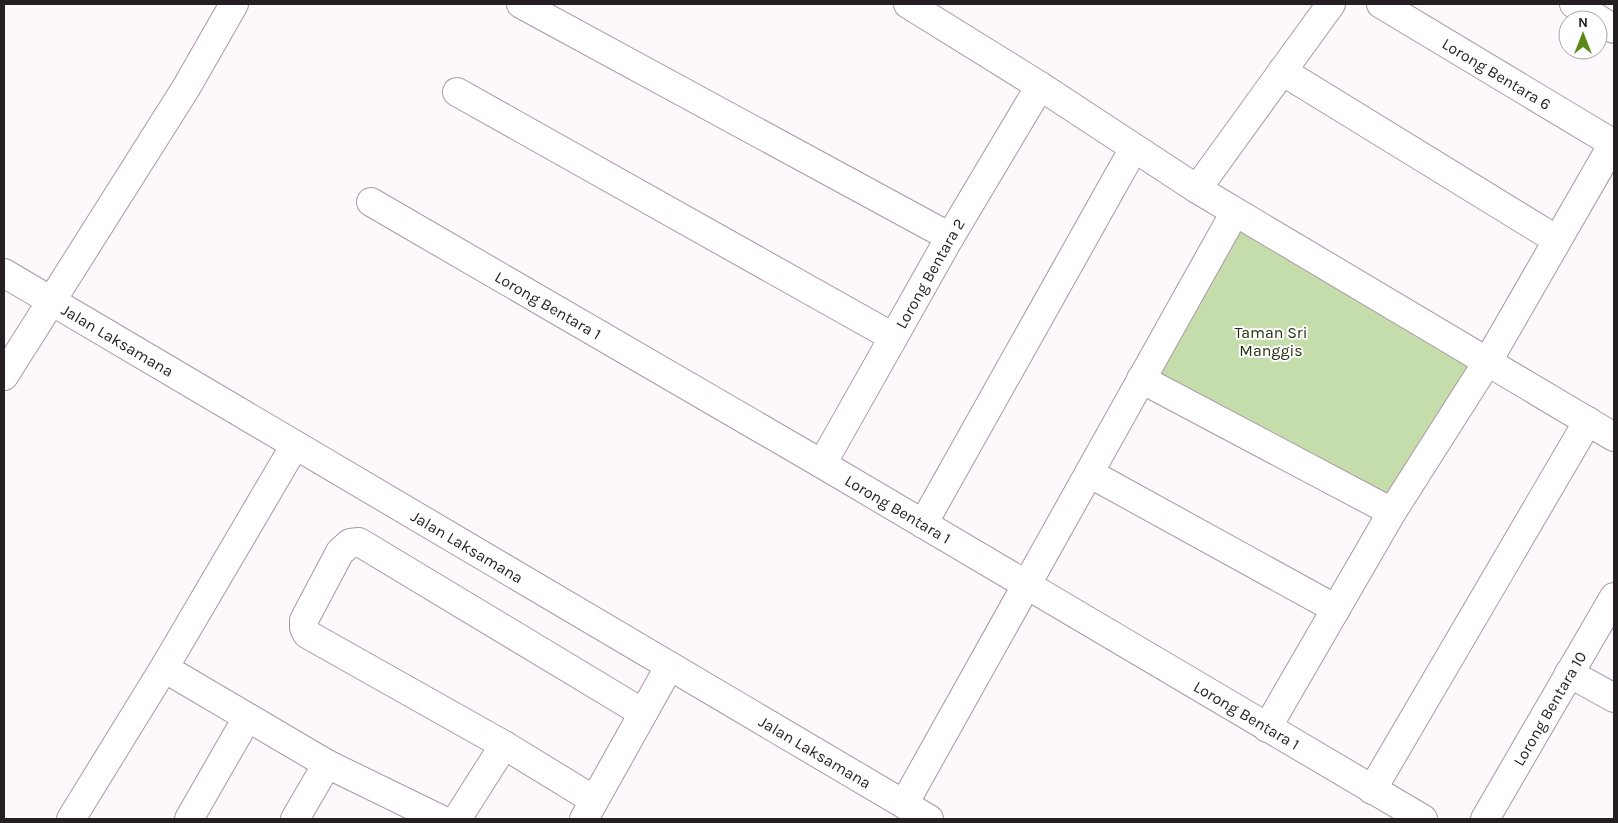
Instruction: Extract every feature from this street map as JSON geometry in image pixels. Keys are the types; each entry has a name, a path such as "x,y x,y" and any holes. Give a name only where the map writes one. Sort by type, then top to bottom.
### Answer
{"street":[{"path":"4,376 186,88 234,4"},
{"path":"521,4 950,237"},
{"path":"908,4 1040,86 1197,189 1614,437"},
{"path":"1197,189 1331,4"},
{"name":"Lorong Bentara 6","path":"1381,4 1614,143"},
{"path":"1574,4 1614,29"},
{"path":"1282,71 1557,240"},
{"name":"Lorong Bentara 2","path":"822,464 950,237 1040,86"},
{"path":"457,92 893,337"},
{"path":"1267,728 1392,512 1488,361 1614,143"},
{"path":"923,524 1134,148"},
{"name":"Lorong Bentara 1","path":"371,202 822,464 1423,819"},
{"path":"904,804 1235,212"},
{"name":"Jalan Laksamana","path":"4,273 668,667 929,819"},
{"path":"1141,379 1392,512"},
{"path":"1372,790 1588,421"},
{"path":"71,819 164,668 295,445"},
{"path":"1089,473 1336,609"},
{"path":"643,713 359,542 350,543 340,552 304,620 306,634 504,745 589,810 643,713 668,667"},
{"name":"Lorong Bentara 10","path":"1485,819 1614,597"},
{"path":"164,668 327,764 440,819"},
{"path":"1569,672 1614,698"},
{"path":"189,819 247,718"},
{"path":"457,819 504,745"},
{"path":"296,819 327,764"}],"green space":[{"name":"Taman Sri Manggis","path":"1238,223 1479,363 1388,500 1151,376"}]}
